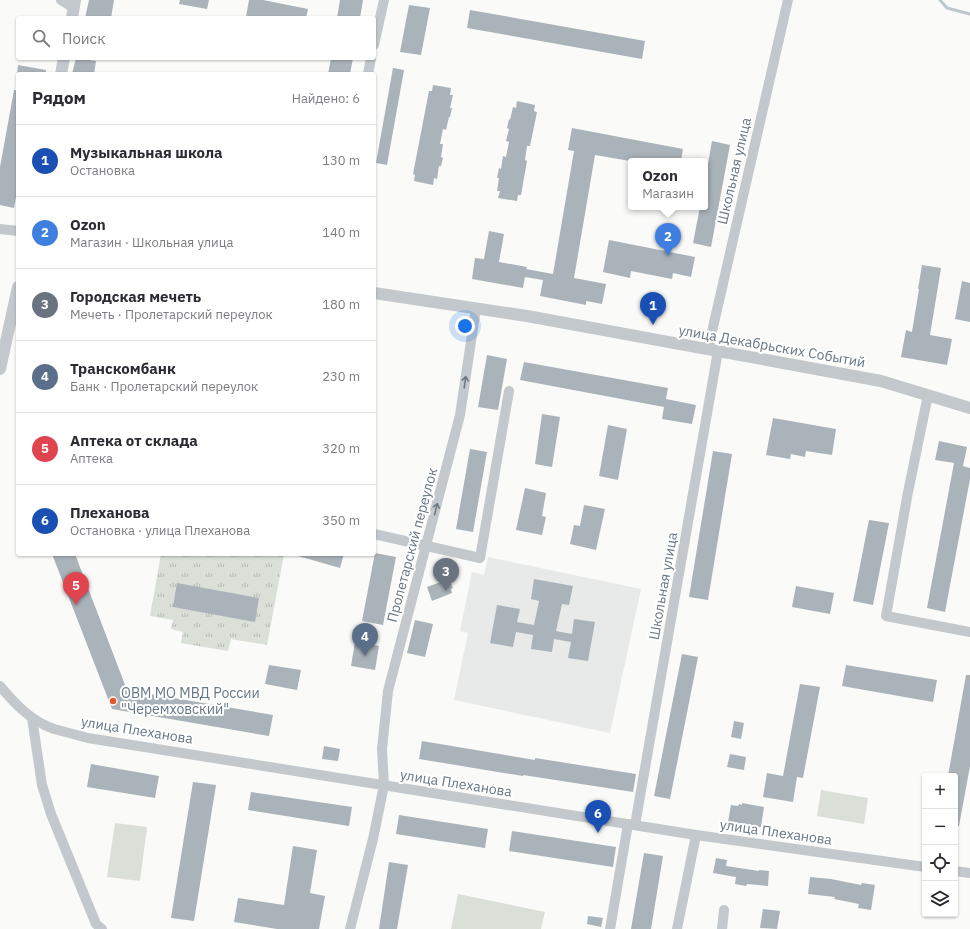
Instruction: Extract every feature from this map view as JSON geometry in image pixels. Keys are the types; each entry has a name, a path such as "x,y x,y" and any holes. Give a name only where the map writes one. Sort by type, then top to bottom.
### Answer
{"street":[{"path":"61,0 74,9"},
{"path":"376,36 384,0"},
{"name":"Школьная улица","path":"610,929 632,825 713,350 788,0"},
{"path":"61,72 64,60"},
{"path":"368,72 371,60"},
{"path":"0,229 16,231"},
{"name":"улица Декабрьских Событий","path":"376,293 476,308 880,381 970,408"},
{"path":"0,369 16,299"},
{"name":"Пролетарский переулок","path":"350,929 374,838 384,785 382,749 388,691 460,414 476,308"},
{"path":"376,534 480,558 509,391"},
{"path":"928,395 908,492 886,616 970,632"},
{"name":"улица Декабрьских Событий","path":"928,395 970,399"},
{"name":"улица Плеханова","path":"0,686 15,703 32,718 52,728 88,738 696,835 922,866"},
{"path":"32,718 42,785 51,814 96,924 102,929"},
{"path":"677,929 696,835"},
{"path":"958,871 970,873"},
{"path":"722,929 724,910"}],"shaded area":[{"path":"488,557 641,589 610,733 454,700 468,633 460,631 472,572 484,575"}],"green space":[{"path":"161,556 284,556 267,645 231,639 228,651 181,643 183,632 171,629 173,620 150,616"},
{"path":"821,790 868,798 864,824 817,816"},
{"path":"115,823 147,827 140,881 107,877"},
{"path":"458,894 545,912 541,929 451,929"}],"building":[{"path":"89,0 114,0 111,16 85,16"},
{"path":"180,0 209,0 207,9 179,4"},
{"path":"249,0 263,0 308,9 306,16 246,16"},
{"path":"340,0 363,0 360,16 337,16"},
{"path":"409,5 430,8 421,55 400,52"},
{"path":"470,10 645,41 642,59 467,28"},
{"path":"76,60 96,61 94,72 72,72"},
{"path":"331,60 353,60 350,72 328,72"},
{"path":"18,65 46,70 46,72 17,72"},
{"path":"393,68 404,70 387,165 376,163"},
{"path":"433,85 451,88 450,95 453,95 450,108 452,108 450,117 446,130 443,129 440,144 443,144 441,157 443,158 441,166 439,166 437,179 434,178 433,185 414,181 415,175 413,174 429,91 432,91"},
{"path":"14,90 16,90 16,198 14,208 0,205 0,167"},
{"path":"517,101 535,105 534,111 537,112 530,146 527,146 525,160 527,161 521,195 518,195 517,201 498,198 500,191 497,191 499,178 497,178 499,168 501,169 503,156 506,157 509,142 506,141 509,129 507,128 513,107 516,108"},
{"path":"572,128 683,149 682,158 628,158 628,161 595,155 574,278 606,284 602,304 586,301 586,305 540,296 543,280 525,277 523,288 472,279 475,258 484,259 489,231 504,234 499,262 553,274 574,151 568,150"},
{"path":"712,141 730,145 711,247 693,243 699,210 708,210 708,163"},
{"path":"609,240 695,257 691,277 673,273 672,279 631,271 630,278 603,272"},
{"path":"922,265 941,268 930,335 952,339 947,365 901,357 906,330 912,332"},
{"path":"962,281 970,283 970,322 955,319"},
{"path":"487,355 507,359 498,410 478,407"},
{"path":"524,362 668,388 666,399 696,405 692,424 662,419 664,407 520,380"},
{"path":"542,414 560,417 552,467 535,464"},
{"path":"773,418 836,429 832,455 806,451 805,457 791,454 790,459 766,455"},
{"path":"608,425 627,429 618,480 599,476"},
{"path":"939,441 967,447 963,466 970,468 970,479 945,612 927,608 954,463 935,460"},
{"path":"470,449 487,452 473,532 456,529"},
{"path":"713,451 732,454 708,600 689,597"},
{"path":"525,488 546,493 542,516 546,517 542,535 516,530"},
{"path":"584,505 605,509 596,550 570,544 574,525 580,526"},
{"path":"869,520 889,523 873,605 853,601"},
{"path":"376,553 396,557 383,625 362,621 374,556 376,556"},
{"path":"53,556 76,556 127,690 273,715 269,736 112,709"},
{"path":"298,556 343,556 340,568"},
{"path":"449,579 453,588 451,589 452,593 432,601 427,587"},
{"path":"534,579 573,586 569,605 562,604 556,631 572,634 574,619 595,622 588,661 568,658 571,642 554,639 552,652 531,649 533,635 516,632 513,647 490,643 497,605 520,609 517,622 534,625 539,601 531,599"},
{"path":"177,583 259,598 255,622 173,607"},
{"path":"796,586 834,593 830,614 792,607"},
{"path":"415,620 433,624 425,657 407,653"},
{"path":"355,642 379,646 375,670 351,666"},
{"path":"682,654 698,657 670,799 654,796"},
{"path":"269,665 301,670 297,690 265,684"},
{"path":"846,665 937,680 933,702 842,686"},
{"path":"966,675 970,675 970,766 959,826 958,773 949,773"},
{"path":"800,684 820,687 803,778 797,777 793,802 763,797 767,773 783,776"},
{"path":"734,721 744,723 741,739 731,737"},
{"path":"422,741 535,760 535,758 636,774 633,792 419,759"},
{"path":"324,746 340,749 338,761 322,759"},
{"path":"730,754 746,757 744,770 727,767"},
{"path":"91,764 159,776 155,798 87,787"},
{"path":"193,782 216,785 194,921 171,918"},
{"path":"251,792 352,807 349,826 248,810"},
{"path":"742,803 764,807 761,827 758,828 738,825 739,823 728,822 731,805 738,806 739,804 742,805"},
{"path":"399,815 488,829 485,848 396,834"},
{"path":"512,831 616,847 613,867 509,851"},
{"path":"293,846 317,850 310,893 325,896 319,929 277,929 234,922 238,898 284,905"},
{"path":"644,853 663,856 651,929 631,929"},
{"path":"716,858 727,860 726,866 769,871 768,886 747,884 746,886 735,884 736,877 713,873"},
{"path":"389,862 408,865 397,929 379,929"},
{"path":"810,877 831,879 861,885 862,883 875,885 871,910 858,908 859,904 834,899 835,897 808,894"},
{"path":"763,909 780,911 777,929 760,928"},
{"path":"588,916 603,918 601,927 587,924"}],"waterway":[{"path":"940,0 947,8 970,14"}],"place":[{"name":"Ozon","path":"668,256"},
{"name":"Музыкальная школа","path":"653,325"},
{"name":"Городская мечеть","path":"446,591"},
{"name":"Аптека от склада","path":"76,605"},
{"name":"Транскомбанк","path":"365,656"},
{"name":"ОВМ МО МВД России \"Черемховский\"","path":"113,701"},
{"name":"Плеханова","path":"598,833"}]}
